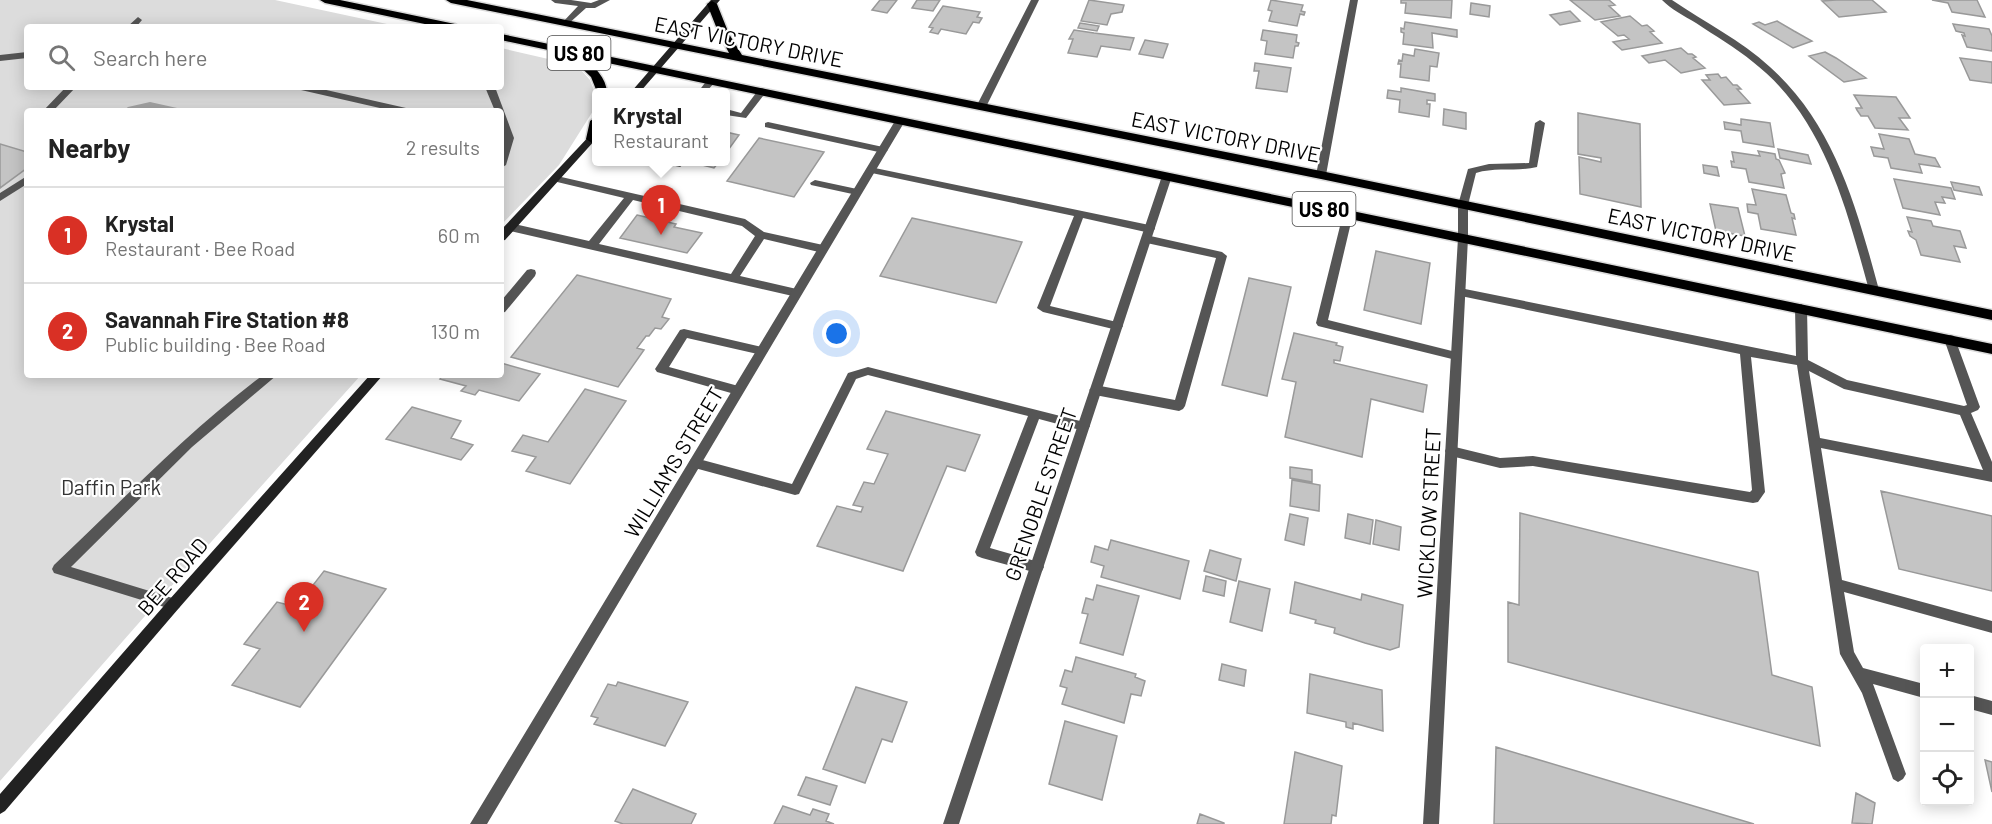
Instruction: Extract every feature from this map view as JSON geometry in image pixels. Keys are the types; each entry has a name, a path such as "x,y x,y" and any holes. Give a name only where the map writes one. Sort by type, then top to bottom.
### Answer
{"main road":[{"path":"325,0 441,24"},
{"name":"EAST VICTORY DRIVE","path":"451,0 1321,175 1992,315"},
{"path":"639,88 714,2"},
{"path":"714,2 724,34 738,58"},
{"name":"US 80","path":"504,38 1992,349"},
{"path":"570,51 591,71 602,88"},
{"path":"504,234 592,141"},
{"name":"BEE ROAD","path":"0,807 174,604 374,378"}],"street":[{"path":"555,0 583,6 591,6 606,0"},
{"path":"981,107 1035,0"},
{"path":"1321,175 1354,0"},
{"path":"1666,0 1767,69 1793,96 1810,119 1848,197 1874,290"},
{"path":"566,23 583,6"},
{"path":"0,58 24,55"},
{"path":"706,88 711,81"},
{"path":"51,108 68,90"},
{"path":"314,90 393,108"},
{"path":"491,90 499,108"},
{"path":"730,113 743,116 762,91"},
{"name":"WILLIAMS STREET","path":"478,824 900,121"},
{"name":"WICKLOW STREET","path":"1431,824 1463,205 1472,171 1487,165 1523,168 1534,165 1540,123"},
{"path":"768,125 883,150"},
{"path":"870,170 1080,214 1222,256 1179,406 1095,390"},
{"name":"GRENOBLE STREET","path":"951,824 1167,176"},
{"path":"557,179 745,223 761,235 823,249"},
{"path":"0,198 24,180"},
{"path":"815,183 857,192"},
{"path":"591,246 631,196"},
{"path":"1080,214 1043,308 1117,326"},
{"path":"1348,214 1322,323 1456,356"},
{"path":"510,227 797,293"},
{"path":"733,279 761,235"},
{"path":"504,305 531,273"},
{"path":"504,291 514,293"},
{"path":"1460,292 1802,362 1845,384 1964,411 1974,406 1950,339"},
{"path":"1801,308 1802,362 1847,654 1868,690 1898,774"},
{"path":"738,390 661,369 684,333 762,351"},
{"path":"1451,451 1500,463 1533,461 1753,498 1759,492 1745,351"},
{"path":"695,463 795,490 852,376 868,371 1084,426"},
{"path":"174,604 59,569 119,514 188,443 267,378"},
{"path":"1964,411 1992,477"},
{"path":"1035,413 982,552 1037,567"},
{"path":"1814,442 1992,477"},
{"path":"1836,584 1992,627"},
{"path":"1859,674 1920,690"},
{"path":"1974,703 1992,708"}],"green space":[{"name":"Daffin Park","path":"0,0 275,0 387,24 24,24 24,90 504,90 504,49 557,61 582,71 593,88 592,113 559,165 504,222 504,108 24,108 24,378 358,378 0,781"}],"shaded area":[{"path":"150,102 177,108 127,108"}],"building":[{"path":"880,0 897,0 887,13 872,10"},
{"path":"917,0 940,0 933,11 912,8"},
{"path":"1089,0 1124,5 1122,12 1111,14 1107,25 1081,21"},
{"path":"1271,0 1303,5 1301,11 1305,12 1304,15 1300,14 1297,26 1269,21 1272,11 1268,10"},
{"path":"1401,0 1452,0 1451,18 1405,13 1406,3 1401,3"},
{"path":"1570,0 1609,0 1615,5 1609,6 1620,16 1595,20"},
{"path":"1872,0 1886,12 1839,17 1822,1"},
{"path":"1932,0 1977,0 1985,17 1952,12 1948,3"},
{"path":"1471,3 1490,6 1489,17 1470,14"},
{"path":"943,6 980,12 977,17 982,18 979,23 973,22 966,34 941,29 938,34 930,32 933,28 929,27"},
{"path":"1570,11 1580,21 1560,25 1550,15"},
{"path":"1630,16 1642,26 1647,25 1654,31 1650,32 1662,43 1622,50 1613,42 1629,39 1624,35 1618,36 1601,22"},
{"path":"1777,21 1812,41 1793,48 1753,24 1759,22 1765,25"},
{"path":"1405,22 1457,30 1457,37 1432,33 1433,48 1403,44 1404,33 1401,32 1401,28 1404,29"},
{"path":"1080,23 1099,26 1097,31 1078,28"},
{"path":"1953,24 1989,29 1992,36 1992,51 1967,47 1962,35 1965,36 1964,33 1956,31"},
{"path":"1074,30 1134,38 1130,50 1101,46 1097,57 1068,53 1073,39 1069,39"},
{"path":"1263,30 1297,35 1296,42 1299,43 1295,46 1293,58 1265,54 1267,41 1261,40"},
{"path":"1145,40 1168,44 1163,58 1139,54"},
{"path":"1681,48 1696,57 1693,58 1705,68 1681,73 1665,60 1649,63 1642,56"},
{"path":"1415,49 1439,53 1437,67 1430,66 1429,81 1400,77 1399,60 1402,61 1403,54 1414,56"},
{"path":"1825,52 1866,78 1844,82 1809,56"},
{"path":"1960,58 1992,62 1992,83 1970,80"},
{"path":"1255,63 1291,68 1287,92 1256,88 1259,71 1254,71"},
{"path":"1718,74 1721,78 1726,77 1733,85 1737,85 1741,89 1737,89 1750,103 1724,105 1702,80 1710,80 1706,75"},
{"path":"1401,88 1435,94 1435,101 1427,100 1427,104 1430,104 1429,117 1399,112 1400,100 1387,98 1388,90 1401,92"},
{"path":"1854,95 1896,97 1910,118 1899,118 1908,130 1875,128 1868,116 1861,116 1857,110 1856,108 1862,108"},
{"path":"1444,109 1466,113 1466,129 1443,125"},
{"path":"1578,113 1640,124 1641,207 1580,194 1579,157 1601,162 1601,158 1578,154"},
{"path":"1741,119 1770,123 1774,147 1743,142 1741,131 1725,129 1724,122 1741,125"},
{"path":"730,133 739,135 730,147"},
{"path":"1879,134 1909,139 1915,154 1935,158 1940,167 1919,164 1922,173 1891,168 1888,158 1874,156 1871,147 1884,149"},
{"path":"759,138 824,152 794,197 727,181"},
{"path":"0,144 24,151 24,170 0,188"},
{"path":"1778,149 1808,155 1811,164 1780,158"},
{"path":"1758,151 1775,154 1785,173 1781,174 1784,188 1749,182 1746,169 1732,167 1731,161 1734,162 1732,152 1760,156"},
{"path":"1703,165 1717,167 1719,176 1704,173"},
{"path":"1894,179 1951,188 1955,199 1942,197 1945,203 1935,202 1940,215 1903,208"},
{"path":"1951,182 1979,187 1982,195 1954,190"},
{"path":"1752,189 1786,195 1791,213 1794,214 1795,219 1792,218 1796,235 1761,229 1758,214 1748,212 1747,204 1756,205"},
{"path":"1710,204 1738,208 1745,236 1716,231"},
{"path":"637,215 702,233 687,253 620,238"},
{"path":"1907,217 1931,221 1933,226 1960,231 1966,248 1954,246 1960,262 1921,255 1916,240 1910,236 1908,231 1912,232"},
{"path":"912,218 1022,242 996,303 880,276"},
{"path":"1376,251 1430,263 1421,324 1364,310"},
{"path":"577,275 671,299 662,317 669,319 661,329 655,328 649,336 646,336 637,348 644,350 618,387 511,357"},
{"path":"1249,278 1291,287 1267,396 1222,385"},
{"path":"1294,333 1337,343 1336,345 1343,347 1340,361 1334,360 1334,363 1427,385 1423,412 1371,399 1362,457 1285,437 1296,382 1282,379"},
{"path":"504,364 540,374 519,401 479,390 475,395 461,391 466,386 440,379 504,378"},
{"path":"585,389 626,401 570,484 526,471 536,457 512,451 523,435 548,442"},
{"path":"412,407 461,421 451,438 473,445 461,460 386,439"},
{"path":"886,411 980,435 965,471 947,466 903,571 817,546 837,506 861,512 863,507 853,505 864,482 874,484 888,454 867,449"},
{"path":"1290,467 1312,470 1312,482 1290,478"},
{"path":"1292,480 1320,485 1319,511 1290,506"},
{"path":"1881,491 1992,516 1992,591 1899,569"},
{"path":"1520,513 1758,572 1772,675 1812,687 1820,746 1508,662 1508,602 1519,605"},
{"path":"1290,514 1308,518 1304,545 1285,540"},
{"path":"1348,514 1373,520 1370,544 1345,538"},
{"path":"1376,520 1401,527 1399,550 1373,544"},
{"path":"1111,540 1189,561 1180,599 1101,577 1104,566 1091,562 1095,546 1108,550"},
{"path":"1210,550 1241,559 1236,581 1204,571"},
{"path":"324,571 386,589 300,707 232,685 260,649 244,644 277,602 296,607"},
{"path":"1206,576 1226,581 1224,596 1203,591"},
{"path":"1239,581 1270,589 1262,631 1230,622"},
{"path":"1295,582 1361,600 1362,594 1403,605 1399,647 1390,650 1365,643 1334,633 1335,628 1315,623 1316,620 1290,613"},
{"path":"1097,585 1139,596 1123,655 1080,643 1088,614 1082,613 1086,598 1093,600"},
{"path":"1076,657 1136,674 1135,677 1145,681 1141,696 1131,694 1124,723 1062,704 1067,688 1060,686 1065,670 1072,672"},
{"path":"1222,664 1246,670 1244,686 1219,680"},
{"path":"1310,674 1382,690 1383,731 1353,723 1353,729 1346,727 1346,722 1307,713"},
{"path":"618,682 688,702 665,746 594,724 598,718 591,716 608,684 616,686"},
{"path":"856,687 907,702 892,742 882,739 865,783 823,769"},
{"path":"1065,721 1117,736 1102,800 1049,784"},
{"path":"1496,747 1754,824 1494,824"},
{"path":"1295,752 1342,766 1336,816 1332,815 1331,824 1284,824"},
{"path":"1985,760 1992,762 1992,792"},
{"path":"806,777 837,786 830,805 798,795"},
{"path":"633,789 696,814 691,824 623,824 615,821"},
{"path":"1856,793 1875,803 1872,824 1852,823"},
{"path":"783,806 810,815 813,809 829,814 826,821 834,824 774,824"},
{"path":"1200,814 1224,823 1224,824 1197,824"}],"place":[{"name":"Krystal","path":"661,235"},
{"name":"Savannah Fire Station #8","path":"304,632"}]}
